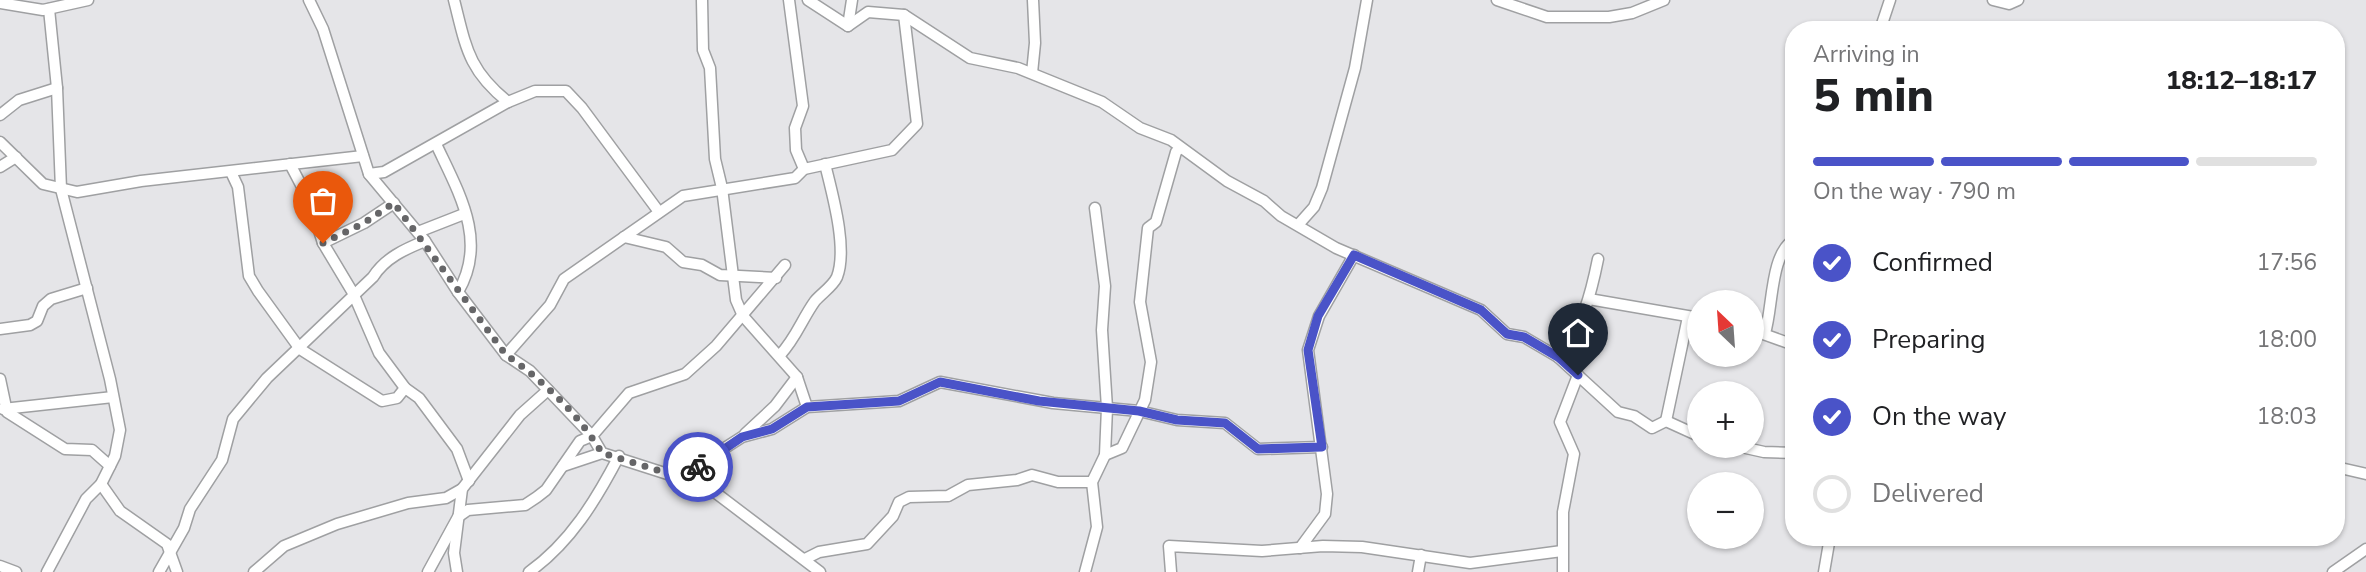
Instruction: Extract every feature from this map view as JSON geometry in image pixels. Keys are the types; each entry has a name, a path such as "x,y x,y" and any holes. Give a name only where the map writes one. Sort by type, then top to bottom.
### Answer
{"street":[{"path":"0,3 26,9 49,9 88,0"},
{"path":"454,0 475,68 485,83 508,102"},
{"path":"702,0 703,50 710,68 715,159 722,188 736,300 743,316 797,377 807,407"},
{"path":"789,0 803,106 795,128 796,150 804,169"},
{"path":"808,0 848,26"},
{"path":"848,26 852,0"},
{"path":"1032,73 1035,43 1033,0"},
{"path":"1298,225 1314,207 1322,188 1354,68 1367,0"},
{"path":"1497,0 1547,17 1609,17 1632,13 1664,0"},
{"path":"1883,21 1890,0"},
{"path":"1993,0 2009,4 2018,0"},
{"path":"311,1 339,75 369,174 425,241 458,292 506,355 530,371 592,436 602,453"},
{"path":"47,572 86,499 101,484 119,438 113,397 61,189 57,88 49,9"},
{"path":"848,26 867,12 904,15 970,58 1032,73 1102,102 1140,128 1171,141 1298,225 1354,255 1481,310 1507,334 1524,337 1558,357 1618,412 1633,416 1652,428 1666,421"},
{"path":"506,355 550,305 564,279 682,196 795,178 804,169 892,150 916,124 904,15"},
{"path":"0,115 19,100 57,88"},
{"path":"369,174 384,172 508,102 535,91 566,91 582,108 659,212"},
{"path":"0,142 43,184 77,192 363,156"},
{"path":"436,144 473,238 469,273 458,292"},
{"path":"1105,455 1122,448 1145,400 1151,362 1140,302 1142,260 1148,228 1156,222 1173,160 1180,149"},
{"path":"0,167 16,157"},
{"path":"290,164 310,202 323,243 353,293 379,353 405,388 419,398 457,449 466,485 458,517 454,553 457,572"},
{"path":"780,355 796,337 815,302 836,278 839,262 836,208 825,164"},
{"path":"231,172 238,187 249,276 300,349 382,401 397,398 405,388"},
{"path":"323,243 364,223 394,203"},
{"path":"1085,572 1097,527 1092,482 1105,455 1107,408 1102,330 1105,286 1095,208"},
{"path":"418,232 464,214"},
{"path":"624,237 666,247 683,262 733,276 776,278"},
{"path":"159,572 184,528 190,509 222,460 233,419 267,378 300,349 311,334 353,293 402,250 425,241"},
{"path":"1785,248 1781,252 1774,279 1771,315 1765,333 1785,341"},
{"path":"1300,548 1325,514 1327,494 1308,350 1318,316 1354,255"},
{"path":"1558,357 1569,344 1589,299 1598,259"},
{"path":"428,572 458,517 468,510 483,507 525,505 547,490 580,442 592,436 629,393 685,374 743,316 785,265"},
{"path":"0,329 30,325 37,321 43,306 51,299 87,288"},
{"path":"1589,299 1687,317"},
{"path":"1666,421 1687,322"},
{"path":"1563,572 1563,512 1574,454 1560,422 1578,375"},
{"path":"686,479 703,462 742,437 775,406 797,377"},
{"path":"0,379 2,409"},
{"path":"742,437 772,429 807,407 899,401 940,382 1025,399 1139,411 1177,420 1225,423 1258,449 1322,447"},
{"path":"254,572 284,546 337,524 408,503 446,498 466,485 520,415 548,390"},
{"path":"2,409 113,397"},
{"path":"2,409 65,449 92,450 110,466"},
{"path":"1666,421 1687,431"},
{"path":"1764,452 1785,453"},
{"path":"563,466 602,453 619,456 708,487 820,572"},
{"path":"529,572 550,558 583,517 619,456"},
{"path":"2345,469 2366,474"},
{"path":"805,559 819,552 867,544 893,516 899,502 909,497 948,496 968,485 1017,480 1032,475 1058,482 1092,482"},
{"path":"101,484 120,511 167,544 177,572"},
{"path":"1171,572 1169,545 1262,551 1362,547 1470,564 1562,551"},
{"path":"1824,572 1828,546"},
{"path":"2333,572 2366,549"},
{"path":"1418,572 1421,555"},
{"path":"0,566 16,572"}],"way so far":[{"path":"323,243 364,223 394,203 425,241 458,292 482,320 506,355 530,371 592,436 602,453 619,456 686,479 698,467"}],"route":[{"path":"698,467 742,437 772,429 793,413 807,407 870,405 899,401 940,382 1025,399 1139,411 1177,420 1225,423 1258,449 1322,447 1308,350 1318,316 1354,255 1415,279 1481,310 1507,334 1524,337 1558,357 1578,375"}]}
